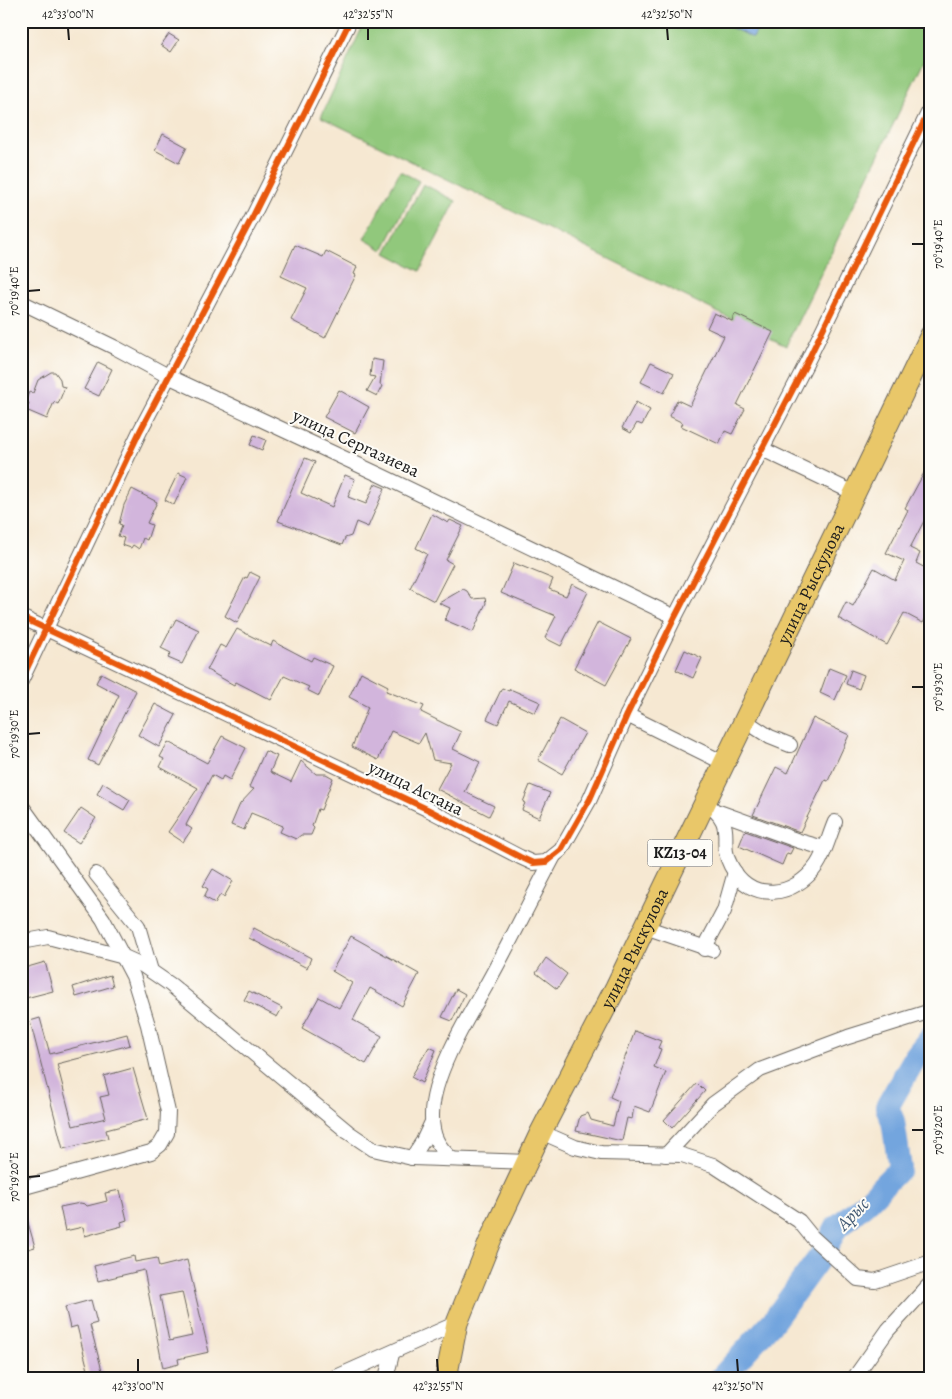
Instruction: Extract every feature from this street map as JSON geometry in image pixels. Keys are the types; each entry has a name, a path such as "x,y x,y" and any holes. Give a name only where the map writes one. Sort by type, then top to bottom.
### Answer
{"main road":[{"name":"улица Рыскулова","path":"446,1378 457,1323 492,1236 645,927 712,807 724,763 931,335"}],"street":[{"path":"21,681 44,629 140,431 170,377 350,21"},
{"path":"452,1159 442,1150 434,1138 432,1121 435,1096 455,1040 554,856 561,850 590,799 627,714 928,121 931,107"},
{"name":"улица Сергазиева","path":"21,302 116,348 170,377 439,503 675,617"},
{"path":"762,449 854,493"},
{"name":"улица Астана","path":"21,617 419,805 520,858 533,863 546,862 554,856"},
{"path":"627,714 699,748 724,763"},
{"path":"744,720 770,736 790,745"},
{"path":"21,805 103,919 124,956 148,1025 168,1112 167,1133 160,1145 151,1152 21,1188"},
{"path":"712,807 799,841 824,848"},
{"path":"712,807 725,828 730,864 741,880 757,891 774,892 790,889 804,880 818,864 834,822"},
{"path":"645,927 709,950 724,911 735,872"},
{"path":"96,874 138,926 151,971"},
{"path":"21,942 48,937 124,956 151,971 258,1056 350,1134 373,1149 412,1158 528,1162"},
{"path":"666,1155 713,1104 760,1070 848,1037 931,1012"},
{"path":"412,1158 424,1140 432,1121"},
{"path":"542,1132 575,1147 601,1153 682,1155 713,1165 798,1221 840,1265 858,1278 874,1281 931,1262"},
{"path":"854,1378 888,1330 931,1283"},
{"path":"334,1378 392,1354 457,1323"},
{"path":"386,1378 392,1354"}],"green space":[{"path":"365,21 931,21 931,46 786,346 321,117"},
{"path":"400,171 419,181 383,250 364,239"},
{"path":"423,184 456,201 420,271 386,253"}],"water":[{"path":"731,21 743,21 758,28 753,38 728,26"}],"building":[{"path":"169,34 179,40 171,52 161,45"},
{"path":"163,134 187,147 179,163 155,150"},
{"path":"295,245 323,257 326,251 357,267 354,274 356,275 325,338 291,320 307,288 281,276"},
{"path":"714,313 732,321 735,314 773,332 737,405 745,409 732,434 725,431 719,444 681,426 683,423 669,416 677,400 690,406 724,336 707,328"},
{"path":"372,359 383,361 380,385 382,386 377,396 367,391 375,377 370,376"},
{"path":"98,362 112,369 99,396 84,389"},
{"path":"651,362 674,373 664,393 641,382"},
{"path":"51,372 55,372 60,379 61,386 65,387 58,404 54,402 47,419 26,410 29,403 25,402 29,392 33,393 38,380"},
{"path":"339,390 369,407 355,433 324,417"},
{"path":"636,402 650,410 642,425 637,423 631,433 622,428"},
{"path":"254,435 266,440 262,450 250,445"},
{"path":"305,458 315,462 301,493 332,507 345,475 355,479 348,497 366,504 375,484 385,488 368,527 356,522 351,536 345,538 342,545 278,521"},
{"path":"931,460 931,522 925,519 910,548 920,553 916,563 931,571 931,609 923,623 904,613 887,645 838,618 846,602 853,606 874,568 895,580 904,561 886,553 908,510 905,508"},
{"path":"178,473 187,477 174,505 165,500"},
{"path":"132,489 157,502 147,523 152,525 147,540 143,538 139,549 133,545 131,548 122,545 124,538 118,536 122,525 119,524 124,505"},
{"path":"432,514 448,523 450,520 463,526 446,560 453,564 434,601 410,588 427,554 416,548"},
{"path":"514,563 553,579 549,589 566,596 572,584 588,592 561,646 545,638 556,616 501,593"},
{"path":"250,572 260,577 237,623 225,616 245,577 247,578"},
{"path":"463,589 467,591 472,599 485,598 486,603 473,632 445,620 450,608 439,603"},
{"path":"176,619 199,630 182,664 168,658 171,653 161,648"},
{"path":"598,622 631,639 606,685 574,668"},
{"path":"237,629 271,646 273,641 311,661 313,657 333,666 319,696 307,690 309,687 284,676 271,700 236,682 234,685 207,670 220,645 226,648"},
{"path":"685,650 702,658 693,678 676,670"},
{"path":"829,668 846,675 835,700 820,693"},
{"path":"851,670 864,675 859,689 846,684"},
{"path":"361,672 388,686 386,691 424,706 421,712 461,732 453,749 480,762 465,792 494,806 489,816 437,789 451,763 433,760 425,733 419,743 391,731 378,760 352,747 368,707 349,697"},
{"path":"101,673 136,691 98,765 88,760 119,695 96,683"},
{"path":"502,688 509,691 510,689 540,702 535,713 509,701 498,724 487,719"},
{"path":"155,704 176,715 159,747 138,735"},
{"path":"813,718 849,735 828,781 825,780 800,832 753,815 776,767 788,773"},
{"path":"560,719 585,733 562,774 538,760"},
{"path":"222,736 246,748 230,780 223,776 221,780 212,775 186,825 192,829 183,842 168,832 198,788 160,767 164,759 160,757 168,742 207,763"},
{"path":"265,751 277,756 270,772 291,782 301,761 316,774 326,774 333,778 321,810 318,809 311,835 301,835 296,839 280,832 283,826 251,813 244,830 231,825 240,804 254,789 249,787"},
{"path":"103,783 130,800 124,810 97,794"},
{"path":"530,785 550,793 539,818 522,810"},
{"path":"81,808 96,818 79,843 64,833"},
{"path":"745,831 793,848 790,854 787,853 782,865 739,846"},
{"path":"213,869 233,881 224,897 220,895 215,903 204,897 208,889 203,886"},
{"path":"254,928 311,958 307,968 249,938"},
{"path":"351,936 419,974 402,1006 370,988 353,1020 382,1036 366,1064 302,1028 319,997 339,1008 352,983 332,971"},
{"path":"546,958 567,974 557,989 536,973"},
{"path":"45,962 53,991 26,998 21,980 21,969"},
{"path":"110,975 113,986 76,997 73,987"},
{"path":"456,989 465,994 452,1021 442,1017"},
{"path":"249,991 282,1008 277,1017 244,1000"},
{"path":"40,1018 50,1054 127,1034 130,1045 57,1064 73,1126 106,1118 100,1097 109,1095 104,1076 133,1068 148,1119 106,1130 108,1138 63,1149 30,1021"},
{"path":"635,1031 661,1041 658,1048 661,1049 654,1067 666,1072 650,1112 634,1106 632,1119 627,1118 622,1141 576,1131 580,1116 588,1113 591,1120 613,1126 619,1101 610,1097"},
{"path":"429,1047 436,1050 422,1083 411,1077"},
{"path":"697,1083 705,1091 672,1128 664,1120"},
{"path":"120,1190 127,1220 121,1222 122,1226 85,1236 83,1227 65,1231 60,1207 80,1203 87,1206 107,1201 105,1193"},
{"path":"21,1209 24,1209 35,1247 21,1251"},
{"path":"134,1256 135,1262 157,1258 159,1267 187,1260 209,1352 178,1359 179,1364 163,1368 144,1270 98,1281 94,1266","holes":["182,1292 192,1336 169,1341 160,1296"]},
{"path":"91,1300 97,1323 90,1325 104,1378 90,1378 77,1326 70,1328 65,1307"}],"waterway":[{"name":"Арыс","path":"721,1378 774,1320 825,1250 836,1228 868,1201 900,1168 893,1121 887,1107 916,1056 931,1037"}],"cycle path":[{"path":"21,681 140,431 252,218 350,21"},
{"path":"21,617 427,809 520,857 533,863 546,862 561,850 590,799 627,715 675,617 806,364 931,107"}]}
